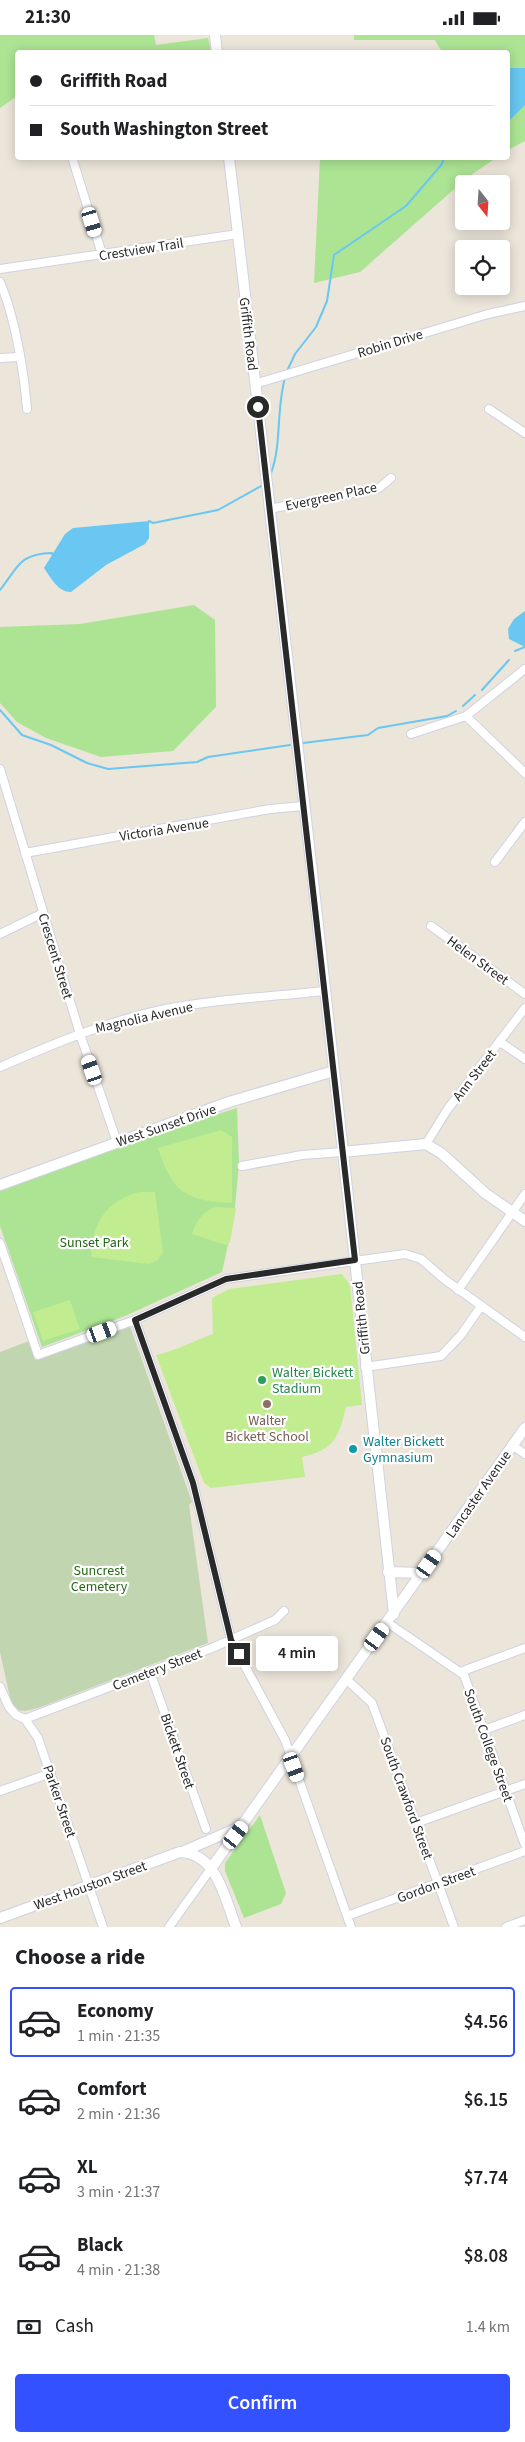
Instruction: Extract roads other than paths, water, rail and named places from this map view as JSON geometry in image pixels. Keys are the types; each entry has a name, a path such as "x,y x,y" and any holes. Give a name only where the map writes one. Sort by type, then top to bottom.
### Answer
{"street":[{"path":"215,35 217,50"},
{"path":"73,160 102,254"},
{"name":"Griffith Road","path":"229,160 355,1260 388,1572 391,1619"},
{"name":"Crestview Trail","path":"0,269 238,234"},
{"path":"0,282 6,296 25,381 27,409"},
{"name":"Robin Drive","path":"255,384 488,314 525,306"},
{"path":"0,358 19,357"},
{"path":"489,409 525,433"},
{"name":"Evergreen Place","path":"269,509 379,488 391,478"},
{"path":"411,734 466,716 525,669"},
{"path":"466,716 525,773"},
{"name":"Crescent Street","path":"0,769 80,1034 117,1142"},
{"path":"0,799 8,795"},
{"name":"Victoria Avenue","path":"26,853 270,809 303,806"},
{"path":"496,862 525,822"},
{"path":"0,934 43,913"},
{"name":"Helen Street","path":"431,926 525,994"},
{"name":"Magnolia Avenue","path":"0,1067 80,1034 142,1015 189,1005 324,991"},
{"name":"Ann Street","path":"426,1144 447,1110 525,1008"},
{"path":"500,1041 525,1059"},
{"name":"West Sunset Drive","path":"0,1185 229,1102 334,1071"},
{"path":"242,1166 302,1155 426,1144 441,1153 473,1183 525,1221"},
{"path":"458,1290 525,1194"},
{"path":"0,1243 38,1355 135,1320 226,1279 406,1254 421,1259 458,1290 525,1337"},
{"path":"365,1367 441,1356 456,1341 481,1306"},
{"path":"135,1320 193,1483 231,1640 285,1740 351,1927"},
{"name":"Lancaster Avenue","path":"169,1927 391,1619 525,1427"},
{"path":"512,1445 525,1454"},
{"path":"388,1572 422,1573"},
{"name":"Cemetery Street","path":"25,1719 231,1640 275,1620 284,1611"},
{"name":"South College Street","path":"391,1619 460,1671 525,1845"},
{"path":"460,1671 525,1648"},
{"name":"Bickett Street","path":"150,1672 206,1829"},
{"name":"South Crawford Street","path":"346,1679 372,1703 454,1927"},
{"name":"Parker Street","path":"0,1687 3,1699 8,1707 16,1715 25,1719 38,1738 104,1927"},
{"path":"484,1731 525,1715"},
{"path":"0,1791 51,1773"},
{"path":"416,1823 525,1783"},
{"name":"West Houston Street","path":"0,1918 180,1852 245,1824"},
{"name":"Gordon Street","path":"347,1916 525,1851"},
{"path":"180,1852 200,1856 212,1867 236,1927"},
{"path":"506,1927 525,1920"}],"water":[{"path":"510,68 525,68 525,105 510,120"},
{"path":"149,521 149,538 145,544 106,565 71,592 62,590 44,568 65,534 73,528"},
{"path":"525,611 525,647 509,639 508,629 514,619"}],"waterway":[{"path":"287,371 295,354 316,327 327,301 334,255 406,206 442,164 443,160"},
{"path":"271,473 277,450 282,390 285,378"},
{"path":"149,521 153,523 218,510 263,485"},
{"path":"0,590 16,568 26,559 41,554 52,554"},
{"path":"515,651 525,647"},
{"path":"482,690 509,660"},
{"path":"463,706 475,695"},
{"path":"0,710 22,735 51,745 87,763 108,769 197,762 208,757 290,745"},
{"path":"303,743 368,735 378,728 447,716 456,711"}],"place":[{"name":"Walter Bickett Stadium","path":"262,1380"},
{"name":"Walter Bickett School","path":"267,1404"},
{"name":"Walter Bickett Gymnasium","path":"353,1449"}],"park label":[{"name":"Sunset Park","path":"94,1242"},
{"name":"Suncrest Cemetery","path":"99,1578"}]}
